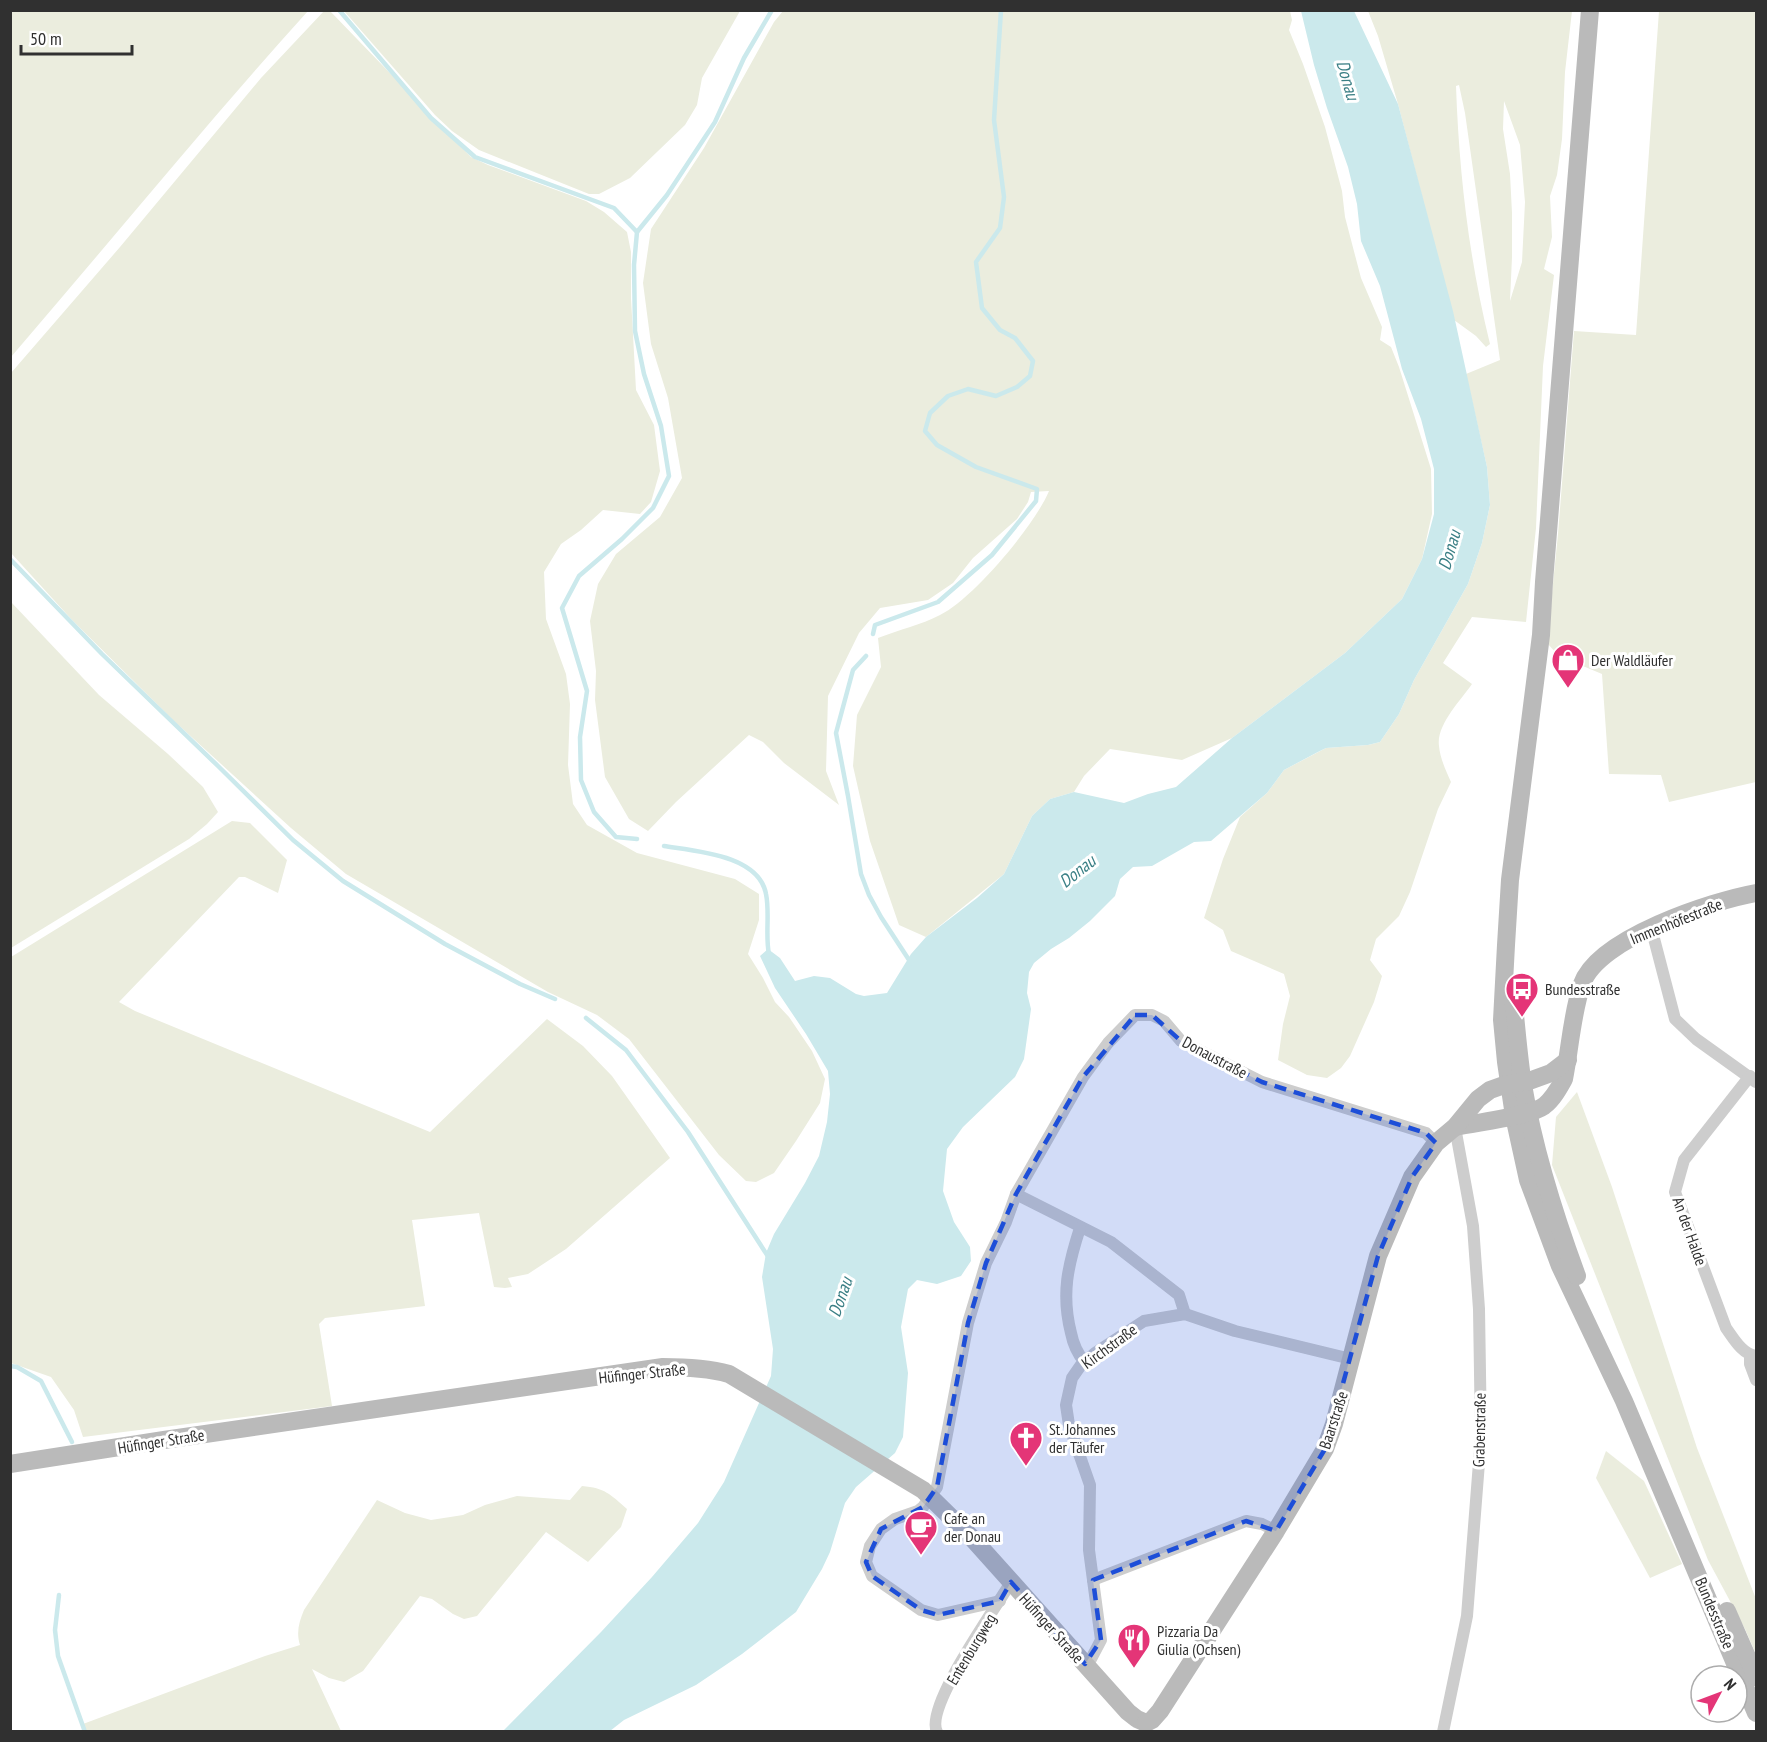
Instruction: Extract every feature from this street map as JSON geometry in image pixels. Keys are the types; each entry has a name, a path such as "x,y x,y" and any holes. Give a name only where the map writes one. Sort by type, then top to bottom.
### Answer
{"street":[{"name":"Bundesstraße","path":"1590,10 1541,635 1510,880 1502,1020 1522,1114 1571,1260 1624,1401 1756,1713"},
{"name":"Immenhöfestraße","path":"1522,1114 1545,1105 1556,1093 1564,1079 1582,982 1596,964 1622,943 1651,927 1716,903 1756,893"},
{"name":"An der Halde","path":"1651,927 1675,1019 1696,1039 1753,1079 1684,1160 1675,1192 1726,1328 1737,1343 1753,1356"},
{"name":"Donaustraße","path":"927,1494 937,1487 968,1323 986,1263 1006,1222 1016,1194 1083,1077 1108,1043 1135,1015 1152,1015 1164,1021 1181,1041 1262,1082 1426,1133 1436,1143"},
{"path":"1516,1083 1551,1073 1568,1060"},
{"name":"Baarstraße","path":"1144,1729 1160,1711 1276,1531 1325,1449 1334,1424 1378,1256 1412,1177 1436,1143 1455,1127 1478,1099 1491,1090 1516,1083"},
{"name":"Baarstraße","path":"1455,1127 1522,1114"},
{"name":"Grabenstraße","path":"1443,1731 1467,1616 1481,1437 1479,1309 1473,1226 1455,1127"},
{"path":"1016,1194 1111,1242 1179,1295 1185,1314"},
{"path":"1080,1228 1067,1274 1066,1315 1078,1355 1084,1361"},
{"name":"Kirchstraße","path":"1085,1664 1091,1659 1101,1640 1089,1550 1090,1485 1069,1425 1066,1405 1072,1378 1084,1361 1144,1321 1185,1314 1235,1331 1351,1359"},
{"path":"1753,1356 1750,1364 1756,1380"},
{"name":"Hüfinger Straße","path":"10,1464 663,1367 715,1370 729,1374 927,1494 972,1538 1144,1729"},
{"name":"Entenburgweg","path":"927,1494 923,1507 918,1511 895,1519 881,1529 870,1546 866,1562 872,1576 921,1610 938,1615 1000,1601"},
{"name":"Bundesstraße","path":"1672,1513 1725,1606 1756,1677"},
{"path":"1093,1580 1246,1521 1262,1524 1276,1531"},
{"name":"Entenburgweg","path":"937,1731 934,1726 936,1715 950,1679 1011,1582"}],"highlighted area":[{"path":"1135,1015 1152,1015 1181,1041 1262,1082 1426,1133 1436,1143 1412,1177 1378,1256 1325,1449 1276,1531 1246,1521 1093,1580 1101,1640 1085,1664 1011,1582 1000,1601 938,1615 921,1610 872,1576 866,1562 881,1529 923,1507 937,1487 968,1323 986,1263 1016,1194 1083,1077"}],"shaded area":[{"path":"11,10 308,11 11,357"},
{"path":"324,11 330,11 471,157 586,201 604,212 627,232 631,252 636,390 654,425 660,471 651,502 640,514 603,510 561,544 544,572 546,619 566,674 570,704 568,765 573,804 587,825 637,853 735,879 759,894 759,920 748,954 775,1002 789,1017 812,1051 825,1079 820,1103 796,1141 774,1173 756,1182 746,1181 719,1155 629,1039 597,1015 548,992 346,874 291,828 173,720 73,621 11,553 11,373 261,78"},
{"path":"344,11 740,11 702,78 697,105 685,125 630,178 599,194 589,194 479,150 452,131 435,115"},
{"path":"783,11 1290,11 1292,20 1289,30 1325,127 1361,278 1382,327 1380,340 1391,347 1399,367 1431,469 1432,514 1422,559 1402,599 1345,653 1232,738 1182,760 1110,749 1084,776 1074,792 1050,799 1032,816 1004,874 926,937 899,925 870,841 853,766 857,715 881,667 878,638 940,615 969,594 1017,541 1049,491 1031,492 1028,502 1017,519 973,558 953,583 928,600 880,608 859,633 828,696 826,771 839,805 784,763 763,742 749,735 648,831 629,819 605,777 595,700 596,671 590,621 598,584 616,554 660,517 682,478 668,398 651,344 643,283 651,229 704,148 774,22"},
{"path":"1368,11 1572,11 1565,72 1562,139 1557,175 1550,196 1552,237 1544,269 1554,275 1543,366 1536,528 1526,622 1472,617 1443,663 1472,684 1445,721 1439,738 1441,755 1451,782 1438,809 1410,892 1399,916 1376,939 1370,960 1382,976 1374,1002 1350,1056 1341,1068 1327,1078 1307,1075 1278,1060 1290,996 1284,974 1231,951 1223,930 1204,918 1223,859 1240,817 1267,793 1284,770 1326,748 1380,742 1399,714 1414,680 1468,584 1482,543 1490,505 1487,467 1466,374 1500,360 1465,113 1459,85 1456,86 1463,183 1476,280 1490,344 1486,347 1476,336 1454,320 1378,36","holes":["1504,101 1520,145 1525,202 1522,262 1510,301 1512,213 1510,174 1503,129"]},
{"path":"1659,11 1756,11 1756,782 1669,802 1661,775 1609,774 1602,674 1559,656 1547,643 1574,331 1636,335"},
{"path":"11,602 99,695 203,787 218,812 189,839 11,948"},
{"path":"232,821 250,823 287,860 278,893 245,877 239,877 119,1002 135,1011 430,1132 547,1019 583,1046 612,1076 670,1158 566,1249 528,1274 508,1278 512,1287 494,1287 479,1213 412,1220 425,1306 325,1318 319,1324 332,1406 83,1437 74,1410 51,1377 11,1363 11,957"},
{"path":"1577,1092 1612,1187 1697,1448 1756,1599 1756,1654 1708,1560 1552,1165 1556,1117"},
{"path":"1606,1451 1644,1481 1682,1564 1650,1578 1596,1478"},
{"path":"582,1486 596,1488 607,1493 627,1509 621,1527 588,1562 546,1532 477,1616 464,1619 432,1599 420,1596 363,1671 344,1682 329,1678 312,1669 341,1731 85,1731 83,1724 300,1645 299,1627 304,1610 377,1500 405,1513 431,1520 463,1515 485,1505 517,1496 570,1500"}],"water":[{"name":"Donau","path":"1301,11 1354,11 1398,104 1453,311 1487,467 1490,505 1482,543 1468,584 1414,680 1399,714 1380,742 1326,748 1284,770 1267,793 1211,841 1194,842 1152,866 1133,867 1120,879 1115,896 1090,921 1034,963 1029,972 1027,993 1031,1009 1024,1059 1015,1077 963,1127 947,1149 943,1191 954,1222 970,1247 971,1261 961,1276 937,1284 917,1280 908,1289 901,1327 908,1373 903,1437 895,1453 856,1487 845,1503 830,1552 796,1612 742,1654 696,1685 624,1720 610,1731 502,1732 601,1632 698,1523 724,1482 771,1376 773,1349 762,1277 766,1253 774,1234 819,1156 827,1122 830,1094 828,1071 775,988 760,956 768,949 780,958 795,981 814,976 830,978 856,994 864,996 887,993 911,954 926,937 1004,874 1032,816 1050,799 1074,792 1124,803 1176,787 1232,738 1345,653 1402,599 1422,559 1434,514 1434,469 1421,419 1402,369 1380,286 1361,241 1357,204 1348,167 1314,65"}],"waterway":[{"path":"339,10 431,118 475,157 614,208 637,232"},
{"path":"637,839 616,837 594,812 581,780 580,737 587,691 562,608 579,576 622,539 653,508 669,476 661,426 644,374 635,331 634,265 637,232 667,195 715,122 744,58 772,10"},
{"path":"873,634 875,625 938,602 992,555 1036,501 1037,489 976,467 937,445 925,431 930,413 948,396 968,389 996,396 1017,387 1030,376 1033,361 1015,338 1000,330 982,308 976,262 1000,228 1004,197 994,120 1001,10"},
{"path":"10,559 102,654 293,840 343,881 445,944 520,984 555,999"},
{"path":"866,656 853,670 836,733 861,874 881,917 911,963"},
{"path":"664,846 724,857 752,871 761,881 766,894 769,954"},
{"path":"586,1018 626,1050 688,1132 769,1258"},
{"path":"10,1366 17,1367 41,1381 72,1442"},
{"path":"59,1595 55,1630 58,1656 85,1732"}],"place":[{"name":"Der Waldläufer","path":"1568,689"},
{"name":"Bundesstraße","path":"1522,1018"},
{"name":"St. Johannes der Täufer","path":"1026,1467"},
{"name":"Cafe an der Donau","path":"921,1556"},
{"name":"Pizzaria Da Giulia (Ochsen)","path":"1134,1669"}]}
